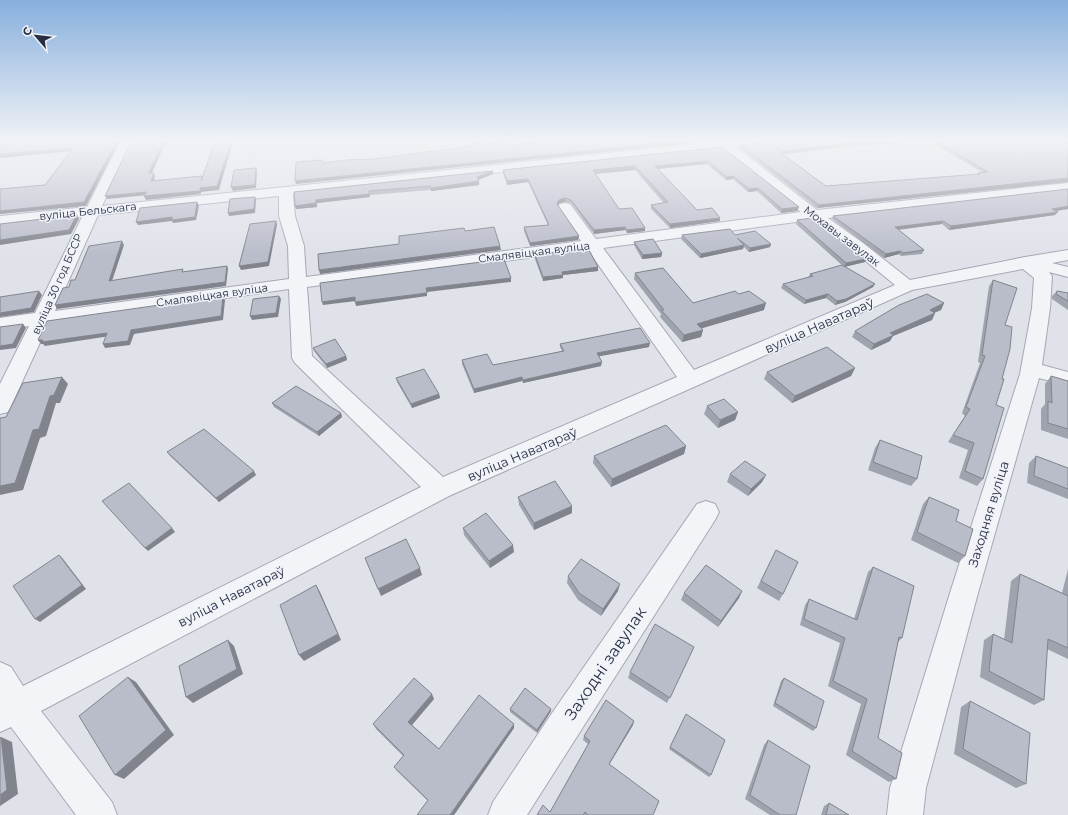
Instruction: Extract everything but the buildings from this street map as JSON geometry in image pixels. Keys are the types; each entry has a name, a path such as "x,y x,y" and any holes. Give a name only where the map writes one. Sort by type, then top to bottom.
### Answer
{"street":[{"name":"вуліца 30 год БССР","path":"0,406 107,180"},
{"name":"вуліца Бельскага","path":"0,221 386,180"},
{"name":"Мохавы завулак","path":"770,180 907,286"},
{"name":"Смалявіцкая вуліца","path":"0,324 297,283 814,215 1068,187"},
{"path":"286,191 287,216 296,246 302,358 440,489"},
{"path":"565,207 691,381"},
{"name":"вуліца Наватараў","path":"5,700 440,489 907,286 1025,262 1068,255"},
{"path":"1025,262 1068,272"},
{"name":"Заходняя вуліца","path":"905,815 908,788 1031,369 1041,308 1044,276 1025,262"},
{"path":"1031,369 1068,379"},
{"name":"Заходні завулак","path":"506,815 706,512"},
{"path":"5,700 99,815"}]}
